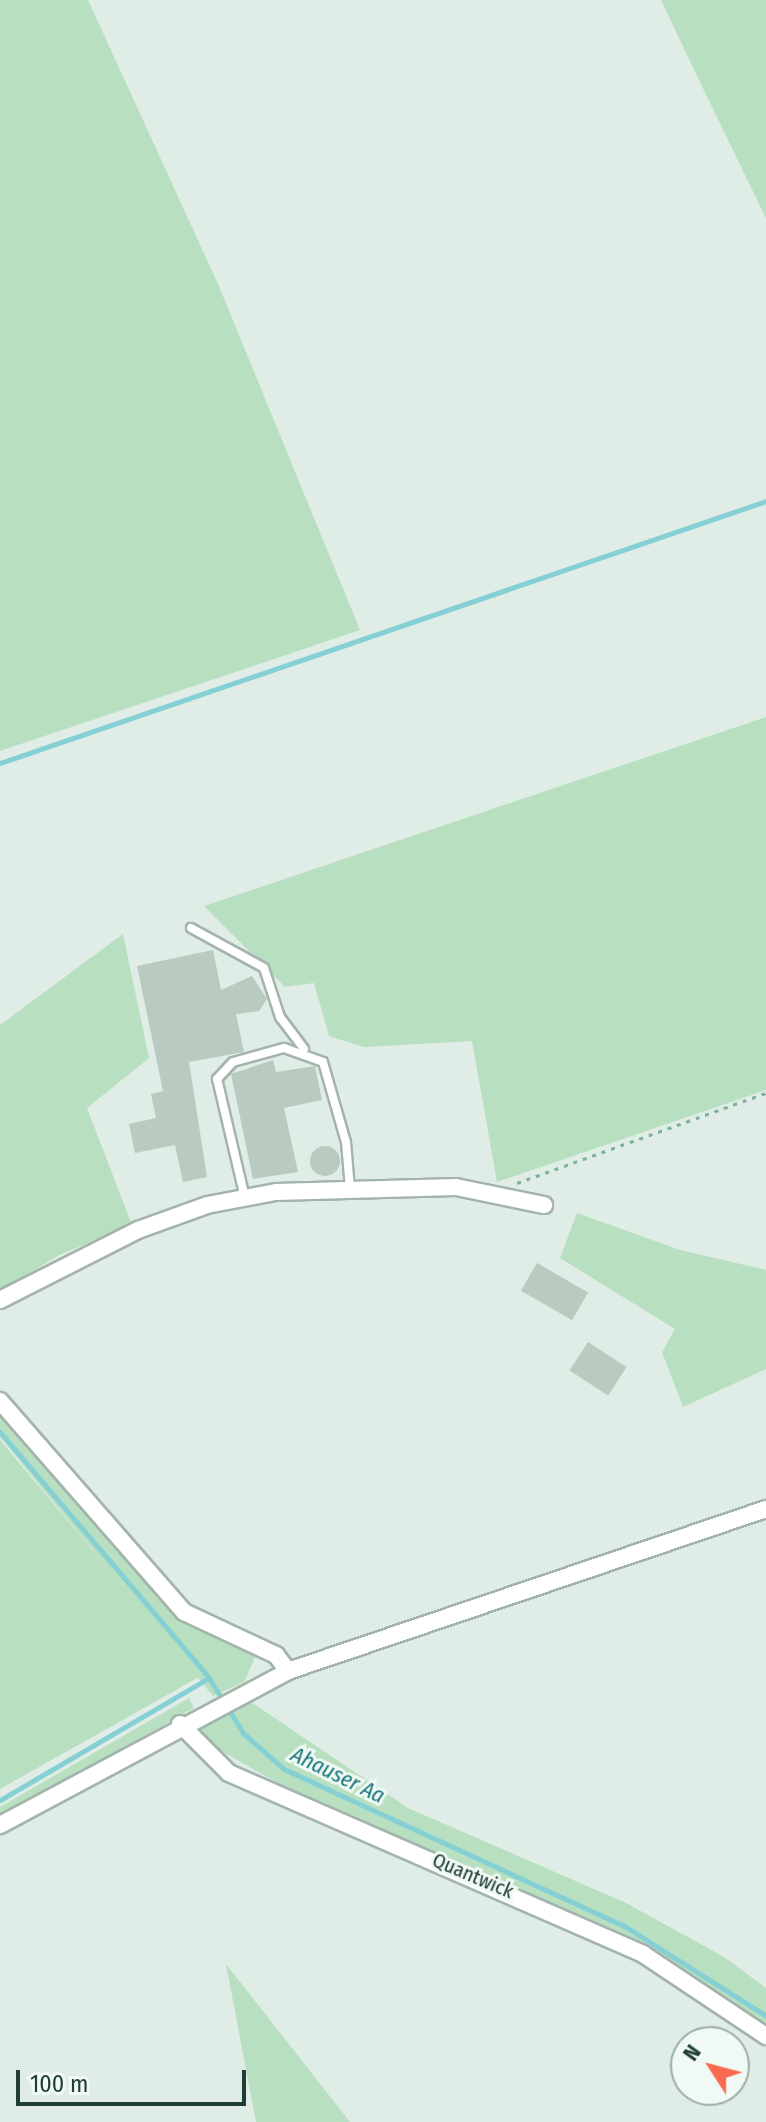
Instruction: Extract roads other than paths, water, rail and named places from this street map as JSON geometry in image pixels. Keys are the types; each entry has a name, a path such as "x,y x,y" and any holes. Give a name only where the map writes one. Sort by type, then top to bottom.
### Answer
{"street":[{"path":"0,1300 138,1230 245,1198 350,1189 456,1187 544,1205"},
{"path":"0,1401 184,1612 276,1655 288,1671"},
{"path":"0,1825 180,1724 288,1671 766,1509"},
{"name":"Quantwick","path":"180,1724 229,1773 643,1954 766,2036"}],"lane":[{"path":"191,928 264,968 280,1017 304,1049 323,1062 346,1142 350,1189"},
{"path":"245,1198 217,1079 221,1069 284,1048 304,1049"}],"waterway":[{"path":"0,763 766,501"},
{"name":"Ahauser Aa","path":"0,1432 209,1678 243,1733 284,1769 626,1927 766,2016"},
{"path":"0,1800 209,1678"}]}
